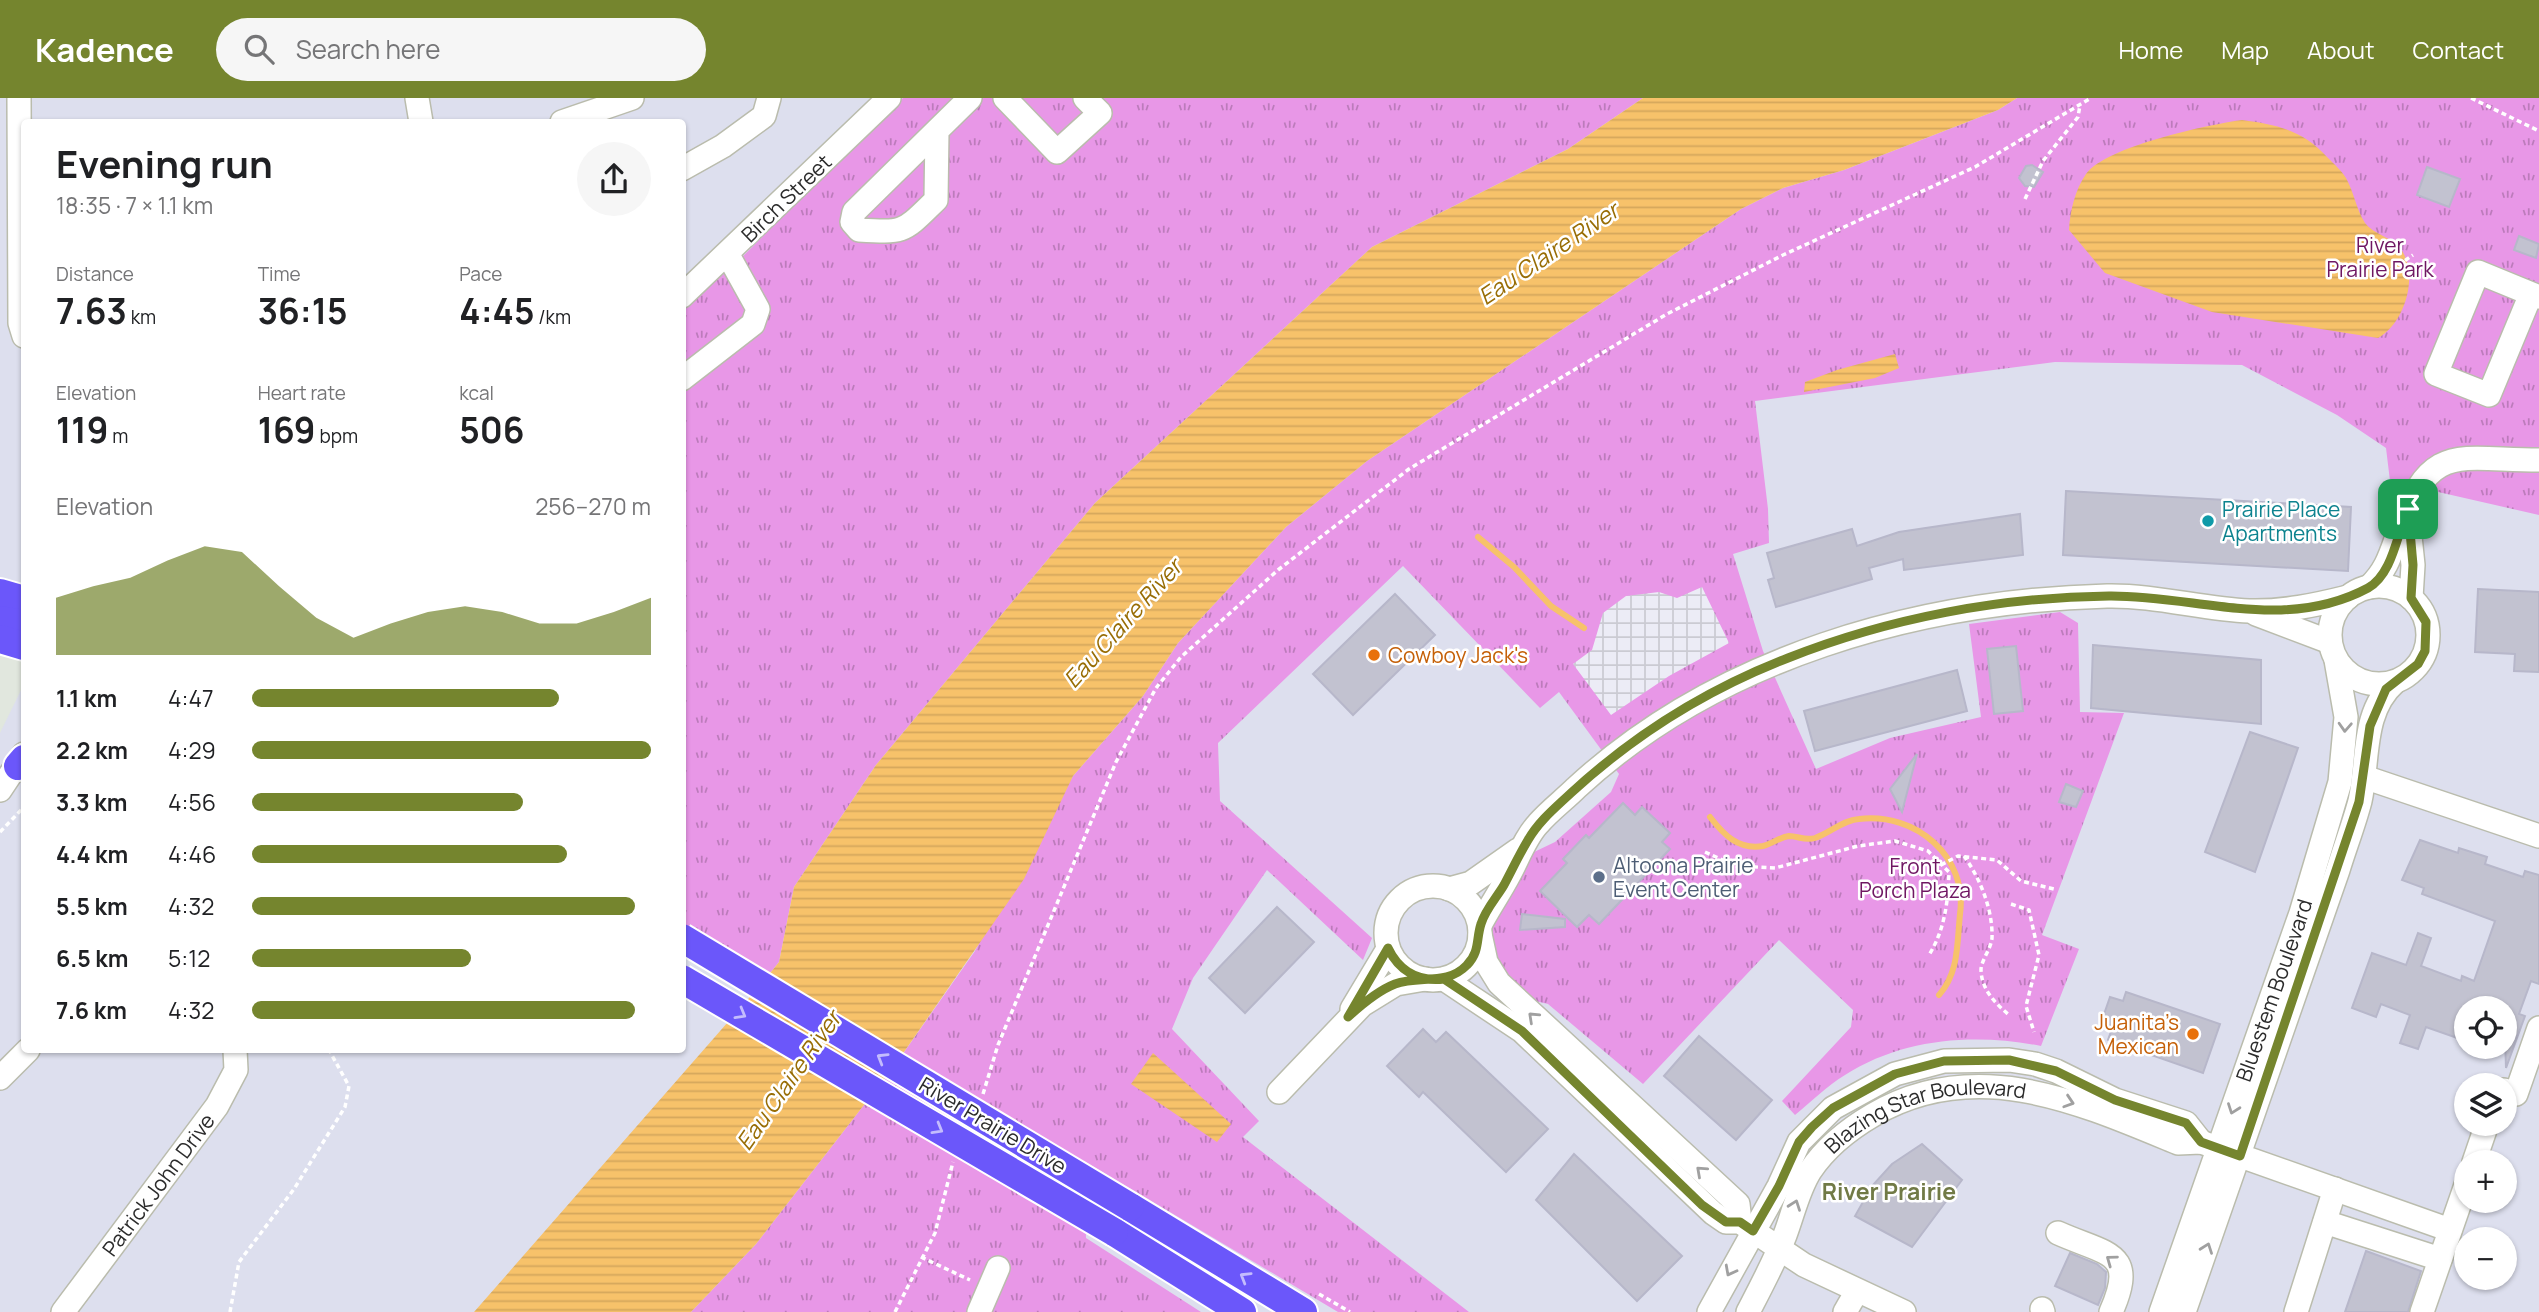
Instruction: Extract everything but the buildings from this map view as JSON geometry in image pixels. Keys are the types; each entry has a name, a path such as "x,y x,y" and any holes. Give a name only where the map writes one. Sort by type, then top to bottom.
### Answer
{"main road":[{"path":"0,620 19,603"},
{"path":"0,639 21,645"},
{"name":"River Prairie Drive","path":"686,940 1303,1312"},
{"name":"River Prairie Drive","path":"686,981 1114,1232 1242,1312"}],"street":[{"path":"19,98 21,326"},
{"path":"417,98 420,119"},
{"path":"571,119 632,98"},
{"path":"686,167 723,146 764,116 769,98"},
{"name":"Birch Street","path":"686,292 728,255 888,98"},
{"path":"937,131 936,201 905,230 859,230 852,222 854,212 970,98"},
{"path":"1005,98 1057,152 1100,113 1085,98"},
{"path":"686,376 753,324 758,309 728,255"},
{"path":"2477,272 2535,296 2489,394 2435,374 2477,272"},
{"name":"Bluestem Boulevard","path":"2161,1312 2301,913 2340,782 2346,717 2333,651 2331,625 2337,609 2359,592 2390,561 2408,509 2425,476 2452,461 2473,458 2539,460"},
{"path":"1348,1017 1396,984 1458,973 1470,963 1478,950 1480,930 1536,825 1605,761 1636,738 1750,674 1834,642 1941,614 2078,598 2143,597 2249,611 2305,608 2384,586 2411,598 2413,565 2408,509"},
{"name":"Bluestem Boulevard","path":"2184,1312 2220,1149 2338,870 2364,778 2370,726 2386,689 2418,664 2427,644 2426,622 2411,598"},
{"path":"2249,611 2333,651 2347,673 2362,681 2378,684 2395,682"},
{"path":"0,790 21,761"},
{"path":"2364,778 2539,836"},
{"path":"1526,844 1479,878 1449,888 1426,886 1401,898 1387,920 1388,948 1402,969 1434,979 1522,1031 1713,1213 1726,1222 1746,1226 1779,1250 1904,1312"},
{"path":"1449,888 1469,903 1480,930 1486,962 1505,990 1738,1204 1746,1226"},
{"path":"1279,1092 1348,1017 1388,948"},
{"path":"2517,1091 2539,1028"},
{"path":"0,1078 25,1053"},
{"name":"Patrick John Drive","path":"63,1312 217,1106 236,1070 235,1053"},
{"name":"Blazing Star Boulevard","path":"1709,1312 1746,1226 1779,1186 1799,1142 1833,1108 1864,1089 1921,1065 1964,1060 2009,1060 2035,1064 2056,1071 2115,1100 2186,1123 2220,1149"},
{"name":"Blazing Star Boulevard","path":"1748,1312 1779,1250 1802,1186 1826,1151 1861,1122 1911,1096 1977,1086 2026,1090 2079,1105 2178,1143 2220,1149"},
{"path":"2220,1149 2450,1230"},
{"path":"2296,1312 2335,1189"},
{"path":"2422,1312 2456,1213"},
{"path":"2325,1222 2440,1259"},
{"path":"2058,1233 2110,1257 2119,1264 2123,1287 2111,1312"},
{"path":"979,1312 993,1278"},
{"path":"1845,1312 1857,1291"}],"path":[{"path":"979,1103 998,1045 1116,761 1136,721 1181,657 1221,619 1324,532 1409,469 1620,342 1731,280 1975,167 2091,98"},
{"path":"2471,98 2539,131"},
{"path":"2025,199 2043,161 2078,117 2080,105"},
{"path":"2384,275 2413,255"},
{"path":"0,832 21,810"},
{"path":"1705,852 1736,866 1774,868 1858,846 1895,841 1928,850 1949,872 1948,907 1938,941 1929,955"},
{"path":"1942,864 1958,856 1997,860 2021,881 2054,889"},
{"path":"1964,856 1978,876 1989,916 1992,940 1981,970 1992,1000 2009,1015"},
{"path":"2011,904 2029,910 2037,938 2039,955 2026,1006 2034,1032"},
{"path":"230,1312 239,1262 294,1189 349,1097 349,1086 331,1053"},
{"path":"895,1312 935,1233 953,1160"},
{"path":"921,1257 993,1278"}],"shaded area":[{"path":"1702,587 1729,643 1669,676 1611,715 1573,664 1592,650 1603,613 1626,596 1659,592 1677,598"},
{"path":"0,650 15,655 21,661 21,690 0,733"}],"green space":[{"path":"903,98 1643,98 1568,149 1372,247 1095,503 876,765 794,887 779,962 763,982 686,937 686,305 732,267"},
{"name":"River Prairie Park","path":"2017,98 2539,98 2539,515 2390,481 2386,448 2337,415 2242,365 2055,362 1755,401 1768,509 1769,543 1733,554 1763,651 1816,769 1890,738 1981,717 1969,624 2060,612 2078,623 2080,712 2124,713 2042,935 2079,949 2041,1046 1965,1040 1915,1046 1891,1053 1845,1075 1795,1115 1782,1101 1851,1027 1853,1010 1779,940 1643,1084 1548,1004 1527,999 1495,964 1491,940 1492,924 1532,853 1555,842 1611,792 1619,774 1559,692 1540,708 1403,566 1218,743 1220,801 1372,938 1363,960 1267,870 1193,978 1172,1029 1259,1121 1243,1137 1469,1312 1338,1312 1084,1161 1086,1238 1201,1312 691,1312 756,1244 895,1065 975,951 1009,884 1073,776 1143,696 1178,643 1286,527 1367,461 1741,209 1783,188 1844,170 1998,110"}],"water":[{"name":"Eau Claire River","path":"1643,98 2017,98 1998,110 1844,170 1783,188 1741,209 1367,461 1286,527 1178,643 1143,696 1073,776 1024,879 895,1065 756,1244 691,1312 474,1312 779,962 794,887 876,765 1095,503 1372,247 1568,149"},
{"path":"2242,120 2289,130 2319,149 2346,178 2365,223 2400,248 2409,271 2407,297 2396,322 2378,338 2212,312 2105,273 2069,230 2079,187 2086,174 2097,164 2114,154 2159,138"},
{"path":"1895,354 1899,368 1875,378 1804,392 1805,382"},
{"path":"1153,1053 1231,1124 1217,1142 1131,1084"}],"waterway":[{"path":"1478,537 1514,567 1551,606 1584,628"},
{"path":"1710,817 1732,840 1754,847 1789,836 1815,838 1859,819 1900,823 1934,842 1947,857 1956,874 1960,893 1954,967 1939,995"}],"place":[{"name":"Prairie Place Apartments","path":"2208,521"},
{"name":"Cowboy Jack's","path":"1374,655"},
{"name":"Altoona Prairie Event Center","path":"1599,877"},
{"name":"Juanita’s Mexican","path":"2193,1034"}],"district":[{"name":"River Prairie","path":"1889,1191"}],"route":[{"path":"2408,509 2390,561 2378,579 2369,587 2348,597 2305,608 2249,611 2143,597 2109,596 2017,603 1941,614 1891,625 1790,657 1750,674 1636,738 1605,761 1536,825 1480,925 1478,950 1470,963 1458,973 1444,979 1396,984 1348,1017 1367,980 1388,948 1402,969 1413,976 1444,979 1522,1031 1702,1205 1726,1222 1740,1222 1753,1231 1779,1186 1799,1142 1833,1108 1895,1074 1944,1061 2009,1060 2035,1064 2056,1071 2115,1100 2186,1123 2201,1142 2240,1156 2359,802 2367,741 2376,709 2386,689 2408,675 2425,651 2428,637 2426,622 2411,598 2413,565 2408,509"}],"park label":[{"name":"Front Porch Plaza","path":"1915,878"}]}
